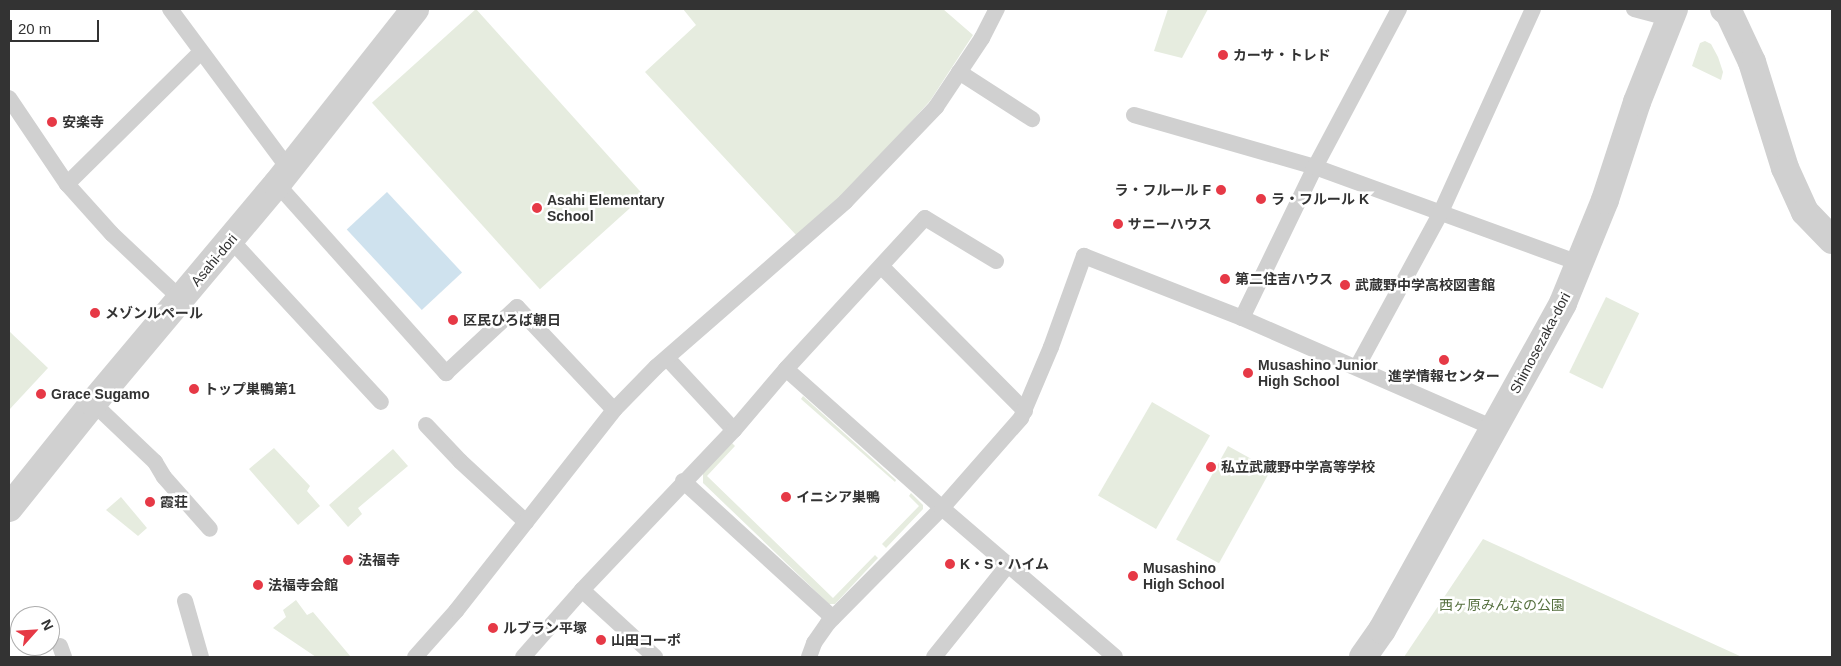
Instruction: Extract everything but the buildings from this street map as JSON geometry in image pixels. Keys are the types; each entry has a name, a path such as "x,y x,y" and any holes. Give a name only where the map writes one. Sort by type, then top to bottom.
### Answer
{"street":[{"name":"Asahi-dori","path":"9,508 93,403 283,177 414,9"},
{"path":"1729,10 1752,62 1785,168 1801,204 1805,212 1832,240"},
{"name":"Shimosezaka-dori","path":"1363,657 1382,630 1558,311 1580,264 1637,102 1673,14"}],"lane":[{"path":"170,9 201,52 283,177 446,373 517,307 614,410"},
{"path":"415,657 456,611 614,410 667,358 845,202 936,107 982,38 997,9"},
{"path":"1242,318 1315,166 1399,9"},
{"path":"1357,368 1440,214 1533,9"},
{"path":"1634,9 1673,14"},
{"path":"67,184 201,52"},
{"path":"959,72 1032,119"},
{"path":"9,98 67,184 112,234 181,299"},
{"path":"1134,115 1315,166 1440,214 1580,264"},
{"path":"523,657 683,480 734,430 786,369 882,267 925,218 996,261"},
{"path":"230,239 381,402"},
{"path":"809,657 814,643 833,618 942,508 1022,418 1051,347 1084,256 1242,318 1494,428"},
{"path":"882,267 1025,411"},
{"path":"667,358 734,430"},
{"path":"786,369 942,508 1115,657"},
{"path":"93,403 155,462 164,477 210,529"},
{"path":"426,425 460,462 526,522"},
{"path":"683,480 833,618"},
{"path":"934,657 1008,565"},
{"path":"582,590 655,657"},
{"path":"185,601 201,657"}],"green space":[{"path":"476,9 644,196 540,289 372,103"},
{"path":"683,9 943,9 973,35 930,101 849,190 797,236 645,72 696,25"},
{"path":"1168,9 1208,9 1182,58 1154,51"},
{"path":"1705,41 1711,44 1718,57 1723,72 1721,80 1692,66 1700,43"},
{"path":"1606,297 1639,313 1602,389 1569,372"},
{"path":"9,331 48,368 9,410"},
{"path":"803,396 896,480 895,482 801,399"},
{"path":"1152,402 1210,436 1156,529 1098,496"},
{"path":"731,442 735,446 707,476 833,598 875,555 878,558 835,604 829,604 703,483 703,472"},
{"path":"1228,446 1271,470 1219,563 1176,540"},
{"path":"274,448 310,486 307,491 320,506 298,525 249,469"},
{"path":"393,449 408,466 358,508 362,514 348,527 329,505"},
{"path":"911,493 923,505 923,509 886,548 882,544 919,506 909,496"},
{"path":"121,497 147,528 138,536 106,510"},
{"name":"西ヶ原みんなの公園","path":"1483,539 1742,657 1404,657"},
{"path":"296,600 307,615 313,612 351,657 316,657 273,628 286,617 283,610"}],"water":[{"path":"387,192 462,272 422,310 347,230"}],"place":[{"name":"カーサ・トレド","path":"1223,55"},
{"name":"安楽寺","path":"52,122"},
{"name":"ラ・フルール F","path":"1221,190"},
{"name":"ラ・フルール K","path":"1261,199"},
{"name":"Asahi Elementary School","path":"537,208"},
{"name":"サニーハウス","path":"1118,224"},
{"name":"第二住吉ハウス","path":"1225,279"},
{"name":"武蔵野中学高校図書館","path":"1345,285"},
{"name":"メゾンルペール","path":"95,313"},
{"name":"区民ひろば朝日","path":"453,320"},
{"name":"進学情報センター","path":"1444,360"},
{"name":"Musashino Junior High School","path":"1248,373"},
{"name":"トップ巣鴨第1","path":"194,389"},
{"name":"Grace Sugamo","path":"41,394"},
{"name":"私立武蔵野中学高等学校","path":"1211,467"},
{"name":"イニシア巣鴨","path":"786,497"},
{"name":"霞荘","path":"150,502"},
{"name":"法福寺","path":"348,560"},
{"name":"K・S・ハイム","path":"950,564"},
{"name":"Musashino High School","path":"1133,576"},
{"name":"法福寺会館","path":"258,585"},
{"name":"ルブラン平塚","path":"493,628"},
{"name":"山田コーポ","path":"601,640"}]}
